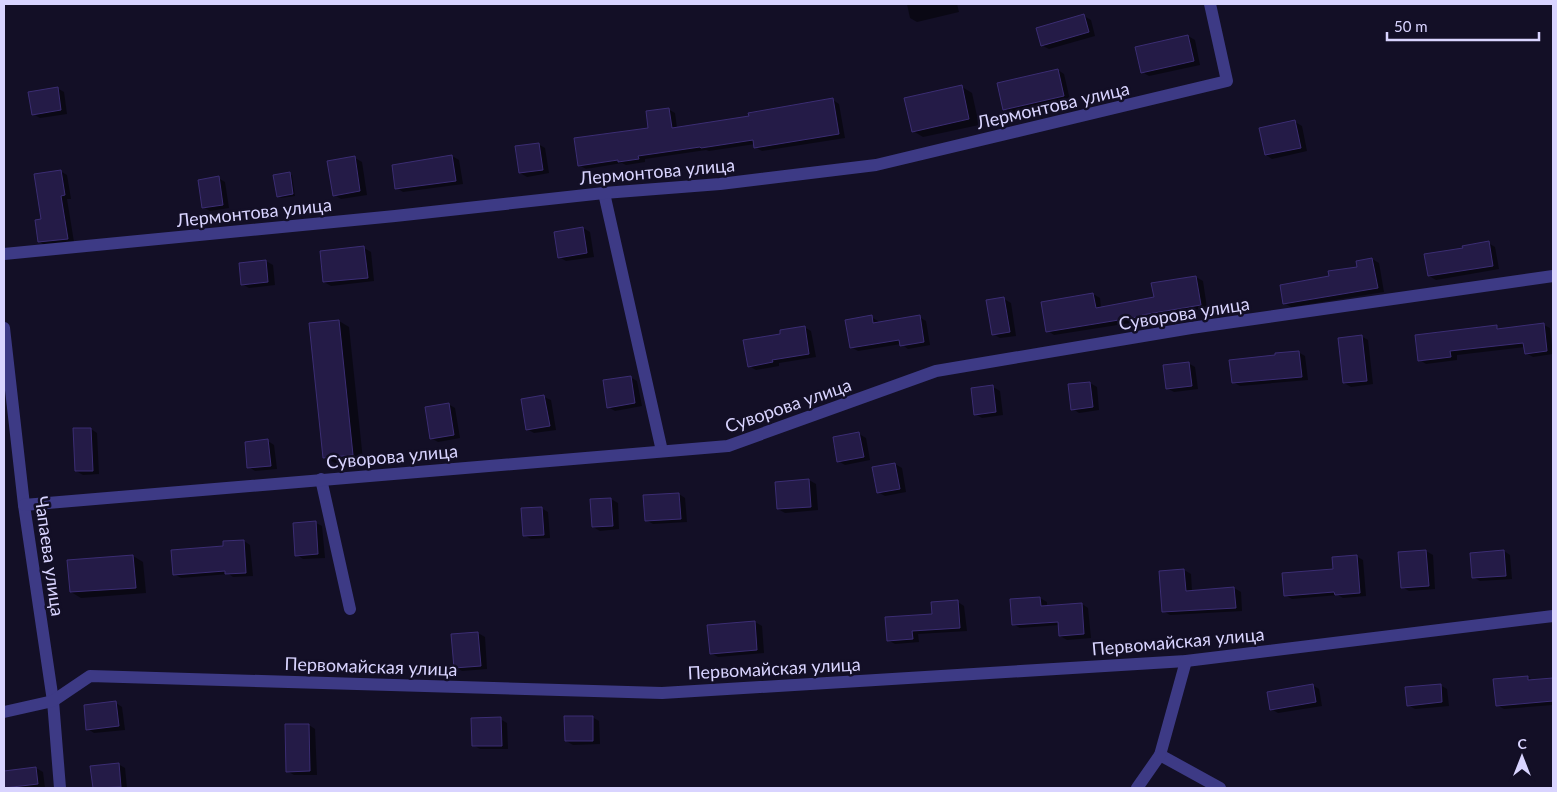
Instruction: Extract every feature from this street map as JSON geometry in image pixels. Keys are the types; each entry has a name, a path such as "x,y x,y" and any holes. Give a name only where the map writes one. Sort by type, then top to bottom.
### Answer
{"street":[{"name":"Лермонтова улица","path":"4,254 386,217 604,193 720,184 876,165 1226,81 1210,4"},
{"path":"604,193 662,451"},
{"name":"Суворова улица","path":"24,505 728,446 936,372 1190,328 1553,276"},
{"name":"Чапаева улица","path":"4,328 24,505 53,701 60,788"},
{"path":"321,479 350,609"},
{"name":"Первомайская улица","path":"4,712 53,701 90,676 662,692 1186,661 1553,616"},
{"path":"1137,788 1160,755 1186,661"},
{"path":"1160,755 1220,788"}],"building":[{"path":"1084,14 1089,32 1041,46 1036,28"},
{"path":"1188,35 1194,61 1141,73 1135,47"},
{"path":"1058,69 1064,96 1003,110 997,83"},
{"path":"962,85 969,119 912,132 904,98"},
{"path":"58,87 61,110 32,115 28,92"},
{"path":"833,98 839,134 754,148 753,140 638,156 639,159 578,166 574,138 648,128 646,111 669,108 672,128 749,116 748,113"},
{"path":"1295,120 1301,148 1265,155 1259,128"},
{"path":"539,143 543,170 519,173 515,146"},
{"path":"452,155 456,181 395,189 392,165"},
{"path":"355,156 360,191 333,196 327,161"},
{"path":"61,170 65,195 61,196 68,239 38,242 35,220 41,219 34,174"},
{"path":"290,172 293,194 277,197 273,175"},
{"path":"219,176 223,205 202,208 198,180"},
{"path":"583,227 587,253 558,258 554,232"},
{"path":"1489,241 1493,266 1428,276 1424,254 1463,248 1462,246"},
{"path":"364,246 368,278 323,282 320,251"},
{"path":"1372,258 1378,288 1283,304 1280,285 1329,276 1328,271 1357,267 1356,261"},
{"path":"266,260 268,282 241,285 239,263"},
{"path":"1196,276 1201,305 1046,332 1041,302 1093,293 1096,308 1154,297 1151,283"},
{"path":"1004,297 1010,332 992,335 986,300"},
{"path":"872,315 873,323 920,315 924,342 900,346 899,340 850,348 845,320"},
{"path":"339,320 353,455 323,458 309,323"},
{"path":"1544,323 1547,351 1525,354 1523,343 1450,351 1451,357 1418,361 1415,335 1497,325 1497,329"},
{"path":"805,326 809,354 772,360 773,362 748,367 743,340 780,334 780,330"},
{"path":"1362,335 1367,381 1343,383 1338,338"},
{"path":"1299,351 1302,377 1232,383 1229,360"},
{"path":"1189,362 1192,386 1166,389 1163,365"},
{"path":"631,376 635,403 607,408 603,380"},
{"path":"1090,382 1093,407 1071,410 1068,384"},
{"path":"993,385 996,412 974,415 971,388"},
{"path":"544,395 550,426 526,430 521,399"},
{"path":"449,403 454,435 430,439 425,407"},
{"path":"73,428 91,428 93,471 75,471"},
{"path":"859,432 864,457 837,462 833,437"},
{"path":"268,439 271,466 247,468 245,442"},
{"path":"895,463 900,489 877,493 872,467"},
{"path":"809,479 811,507 777,509 775,482"},
{"path":"679,493 681,519 645,521 643,495"},
{"path":"611,498 613,526 592,527 590,499"},
{"path":"542,507 544,535 523,536 521,508"},
{"path":"316,521 318,554 295,556 293,523"},
{"path":"244,540 246,573 225,574 225,571 173,575 171,550 223,546 223,541"},
{"path":"1426,550 1429,586 1401,588 1398,552"},
{"path":"1504,550 1506,576 1472,578 1470,553"},
{"path":"133,555 136,588 70,592 67,560"},
{"path":"1357,555 1360,593 1335,595 1334,592 1284,596 1282,573 1333,569 1332,557"},
{"path":"1184,569 1186,591 1234,587 1236,608 1162,612 1159,571"},
{"path":"1040,597 1041,606 1082,603 1084,634 1059,636 1058,622 1012,625 1010,599"},
{"path":"958,600 960,628 912,631 913,639 887,641 885,617 932,614 931,602"},
{"path":"755,621 757,650 710,654 707,625"},
{"path":"478,632 481,666 454,668 451,634"},
{"path":"1528,676 1528,680 1553,678 1553,701 1496,706 1493,679"},
{"path":"1313,684 1316,702 1270,710 1267,692"},
{"path":"1441,684 1442,702 1407,706 1405,687"},
{"path":"116,701 119,726 86,730 84,705"},
{"path":"564,716 593,716 593,741 565,741"},
{"path":"501,717 502,746 472,746 471,718"},
{"path":"285,724 309,724 310,771 286,772"},
{"path":"119,763 121,787 93,788 90,766"},
{"path":"36,767 38,784 4,788 4,771"}]}
